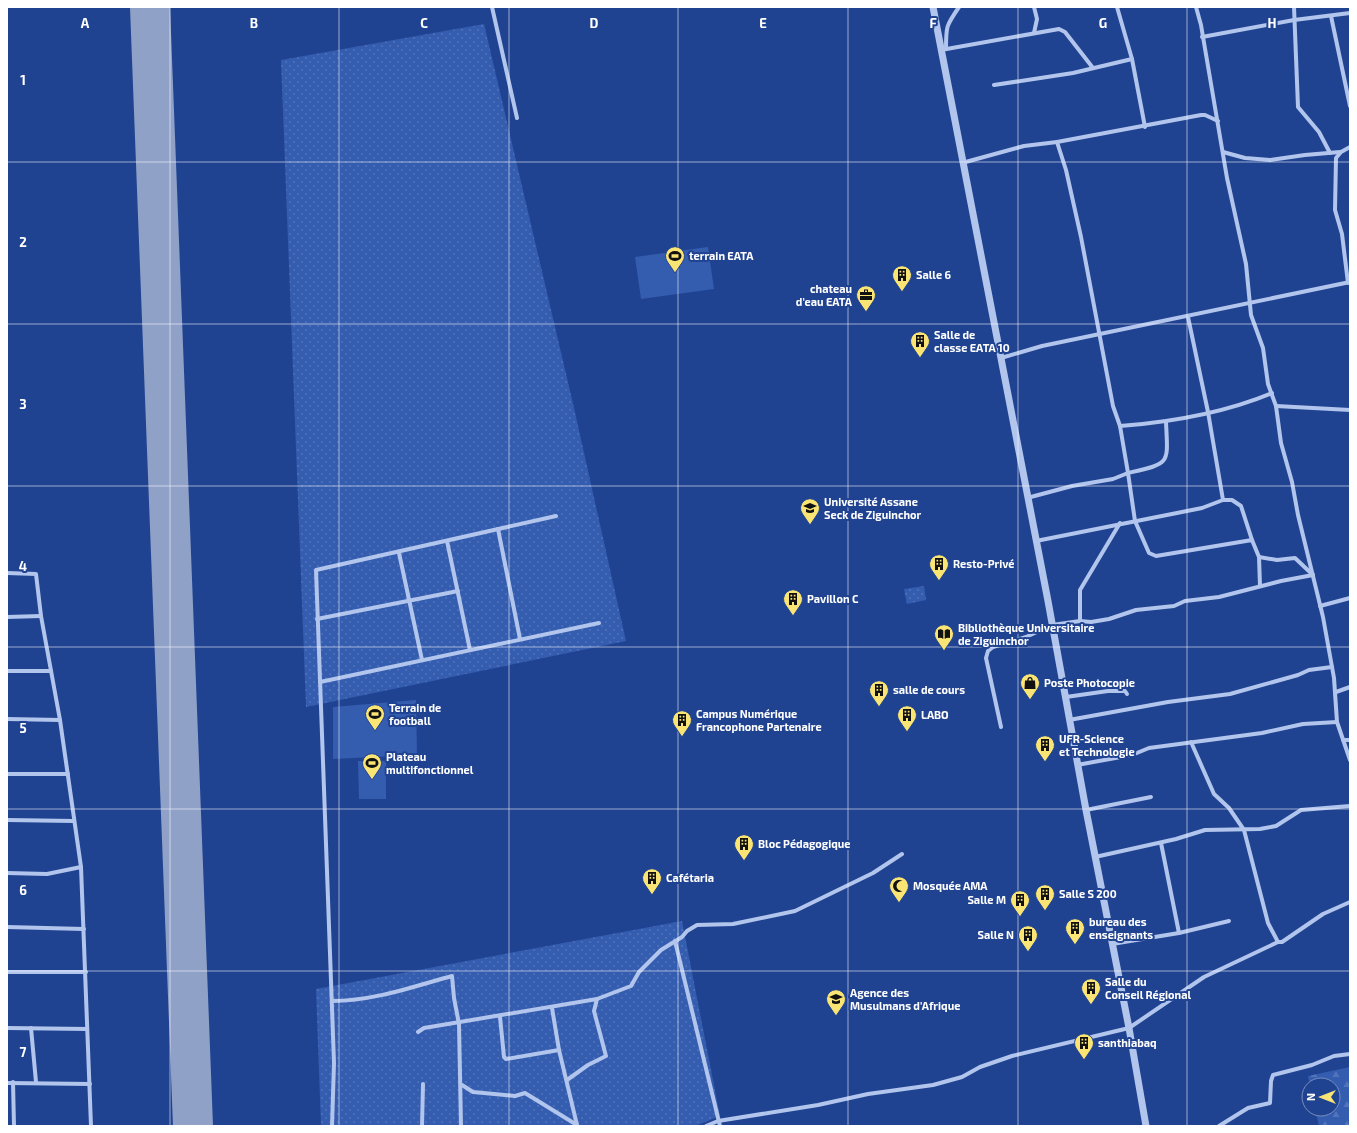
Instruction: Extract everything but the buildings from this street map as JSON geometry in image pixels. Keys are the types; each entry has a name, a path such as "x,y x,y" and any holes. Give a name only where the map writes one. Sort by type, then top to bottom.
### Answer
{"street":[{"path":"492,7 516,118"},
{"path":"933,7 943,50 962,163 1066,697 1069,720 1129,1028 1146,1126"},
{"path":"943,50 948,21 959,7"},
{"path":"1034,7 1037,18 1034,34"},
{"path":"1117,7 1132,59 1145,127"},
{"path":"1196,7 1246,264 1251,314 1263,348 1276,406 1281,443 1289,469 1332,666 1336,692 1337,722 1350,760"},
{"path":"1294,7 1298,107 1319,132 1330,153"},
{"path":"1202,37 1294,20 1350,13"},
{"path":"1331,16 1350,106"},
{"path":"943,50 1062,30 1093,68"},
{"path":"994,85 1073,73 1132,59"},
{"path":"962,163 1024,146 1145,127 1201,115 1205,115 1218,121"},
{"path":"1057,142 1066,170 1098,335 1113,406 1120,426 1135,521 1149,553 1154,556 1186,550 1211,548 1252,540"},
{"path":"1223,152 1245,158 1270,160 1341,152 1350,147"},
{"path":"1000,359 1042,346 1349,283 1342,234 1334,202 1335,162 1341,152"},
{"path":"1188,317 1208,412 1223,500"},
{"path":"1120,426 1166,422 1231,408 1272,393"},
{"path":"1276,406 1350,410"},
{"path":"1027,498 1072,486 1113,479 1128,473 1158,466 1163,462 1167,452 1166,422"},
{"path":"1035,541 1202,508 1223,500 1232,500 1241,506 1258,557 1260,586"},
{"path":"332,1126 334,1063 316,570 399,553 556,516"},
{"path":"1080,621 1080,590 1120,524"},
{"path":"498,530 520,638"},
{"path":"447,541 470,650"},
{"path":"399,553 408,601 422,660"},
{"path":"1258,557 1273,560 1295,558 1313,575"},
{"path":"7,573 35,574 60,720 81,867 91,1126"},
{"path":"1001,727 986,658 988,652 993,646 1026,637 1052,625 1109,619 1136,610 1174,606 1185,601 1219,597 1260,586 1313,575"},
{"path":"317,619 458,591"},
{"path":"1320,606 1350,598"},
{"path":"7,617 41,616"},
{"path":"320,682 520,638 599,623"},
{"path":"1069,720 1168,702 1230,694 1298,675 1309,670 1332,666"},
{"path":"7,671 51,671"},
{"path":"1336,692 1350,687"},
{"path":"1066,697 1108,691 1125,691 1127,694"},
{"path":"7,719 60,720"},
{"path":"1078,765 1132,755 1149,748 1262,734 1303,724 1337,722"},
{"path":"1343,740 1350,740"},
{"path":"1191,742 1214,794 1229,808 1244,830 1268,923 1278,942"},
{"path":"7,774 68,774"},
{"path":"1086,810 1151,797"},
{"path":"1096,857 1161,843 1205,830 1244,830 1276,826 1301,810 1350,806"},
{"path":"7,820 74,821"},
{"path":"1161,843 1180,933"},
{"path":"418,1032 424,1028 459,1024 597,999 631,986 639,972 660,950 697,925 733,924 795,911 873,873 902,854"},
{"path":"7,873 47,874 81,867"},
{"path":"706,1126 818,1105 862,1095 933,1085 962,1077 980,1067 1012,1056 1129,1028 1204,977 1278,942 1282,942 1323,914 1350,902"},
{"path":"1112,944 1180,933 1229,921"},
{"path":"7,927 84,929"},
{"path":"675,941 719,1124"},
{"path":"7,972 86,972"},
{"path":"332,1001 354,1001 374,997 452,976 459,1024 462,1085 461,1126"},
{"path":"567,1080 606,1056 594,1011 597,999"},
{"path":"552,1008 559,1050 577,1125"},
{"path":"500,1016 504,1056 506,1058 559,1050"},
{"path":"7,1028 87,1029"},
{"path":"31,1028 36,1082"},
{"path":"1219,1126 1248,1108 1270,1103 1271,1081 1273,1075 1312,1065 1334,1056 1350,1054"},
{"path":"12,1082 14,1126"},
{"path":"7,1083 36,1082 90,1084"},
{"path":"422,1126 423,1084"},
{"path":"462,1085 473,1092 515,1096 526,1093 577,1125"}],"green space":[{"path":"484,24 574,408 626,641 306,707 281,60"},
{"name":"terrain EATA","path":"708,247 714,289 641,299 635,257"},
{"path":"924,586 926,600 907,604 904,589"},
{"name":"Terrain de football","path":"416,700 417,755 333,759 333,707"},
{"name":"Plateau multifonctionnel","path":"358,761 386,761 386,799 359,799"},
{"path":"682,921 720,1116 695,1126 321,1126 316,989"},
{"path":"1350,1067 1350,1126 1319,1126 1317,1117 1341,1117 1341,1077 1308,1076"}],"runway":[{"path":"150,7 193,1126"}],"place":[{"name":"terrain EATA","path":"675,273"},
{"name":"Salle 6","path":"902,292"},
{"name":"chateau d'eau EATA","path":"866,312"},
{"name":"Salle de classe EATA 10","path":"920,358"},
{"name":"Université Assane Seck de Ziguinchor","path":"810,525"},
{"name":"Resto-Privé","path":"939,581"},
{"name":"Pavillon C","path":"793,616"},
{"name":"Bibliothèque Universitaire de Ziguinchor","path":"944,651"},
{"name":"Poste Photocopie","path":"1030,700"},
{"name":"salle de cours","path":"879,707"},
{"name":"Terrain de football","path":"375,731"},
{"name":"LABO","path":"907,732"},
{"name":"Campus Numérique Francophone Partenaire","path":"682,737"},
{"name":"UFR-Science et Technologie","path":"1045,762"},
{"name":"Plateau multifonctionnel","path":"372,780"},
{"name":"Bloc Pédagogique","path":"744,861"},
{"name":"Cafétaria","path":"652,895"},
{"name":"Mosquée AMA","path":"899,903"},
{"name":"Salle S 200","path":"1045,911"},
{"name":"Salle M","path":"1020,917"},
{"name":"bureau des enseignants","path":"1075,945"},
{"name":"Salle N","path":"1028,952"},
{"name":"Salle du Conseil Régional","path":"1091,1005"},
{"name":"Agence des Musulmans d'Afrique","path":"836,1016"},
{"name":"santhiabaq","path":"1084,1060"}]}
